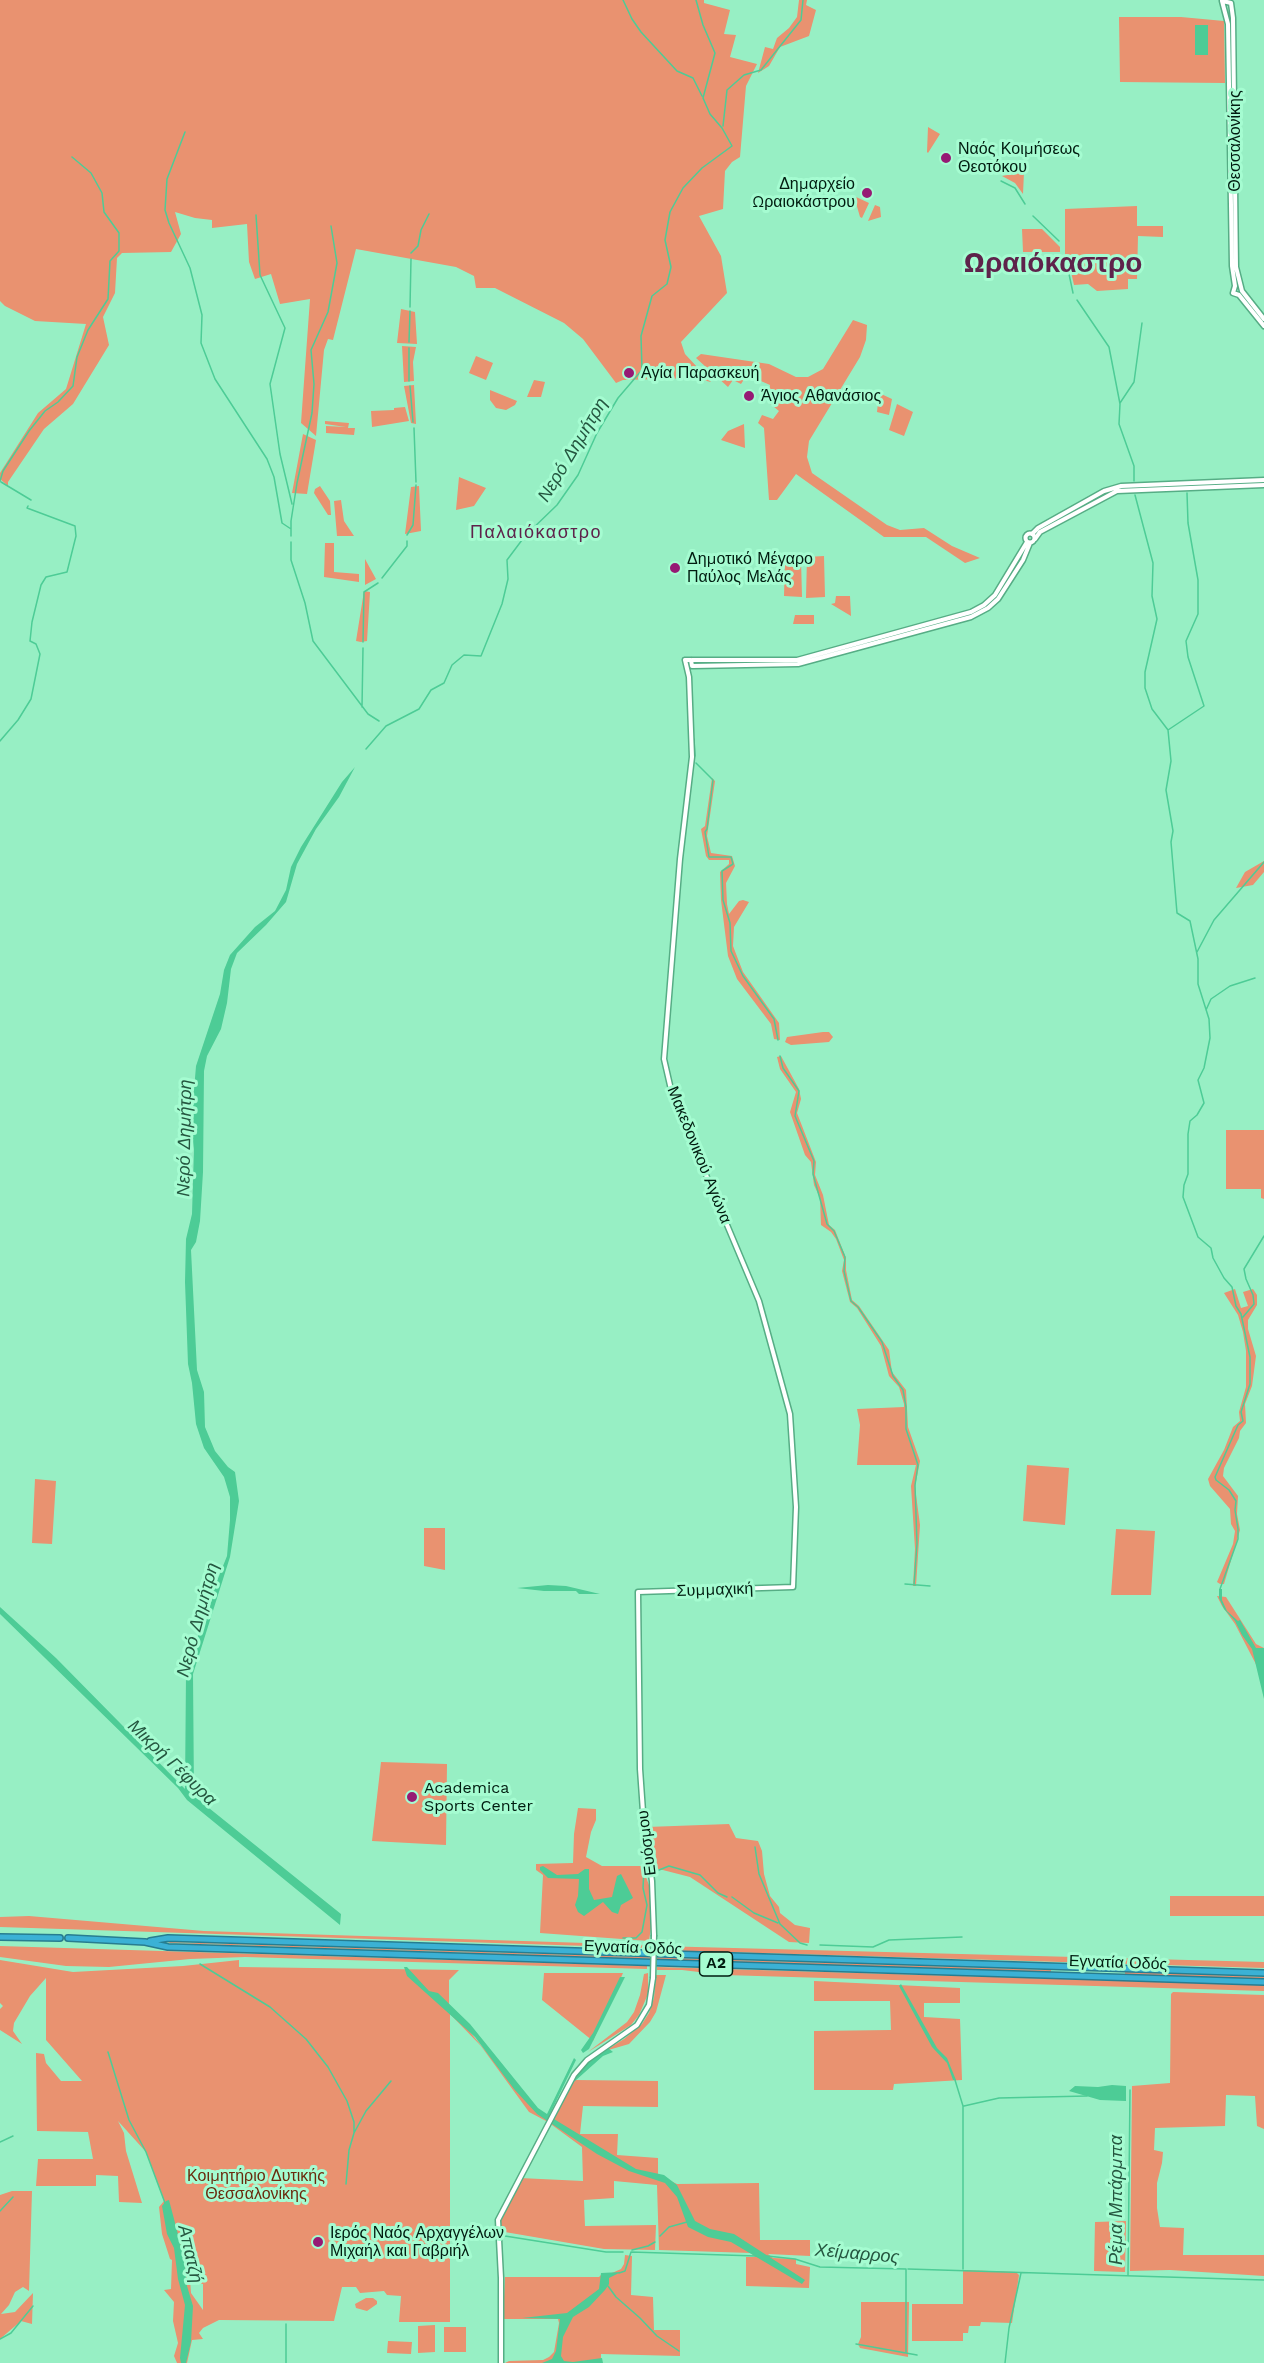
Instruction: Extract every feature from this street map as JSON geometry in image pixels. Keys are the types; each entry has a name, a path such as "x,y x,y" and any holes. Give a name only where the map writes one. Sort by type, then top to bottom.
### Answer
{"highway":[{"path":"0,1937 60,1938"},
{"name":"Εγνατία Οδός","path":"68,1938 145,1942 168,1947 1264,1982"},
{"name":"Εγνατία Οδός","path":"145,1942 168,1938 1264,1973"}],"main road":[{"name":"Θεσσαλονίκης","path":"1222,1 1228,24 1232,266 1239,290"},
{"path":"1239,290 1264,319"},
{"path":"1239,290 1264,327"},
{"path":"1033,536 1026,536 1029,542 1033,536 1118,491 1264,482"},
{"name":"Μακεδονικού Αγώνα","path":"793,1587 796,1500 788,1401 759,1300 672,1094 664,1059 680,859 692,758 689,677 691,665 797,660 971,612 984,605 995,595 1029,542"},
{"name":"Συμμαχική","path":"638,1592 793,1587"},
{"name":"Ευόσμου","path":"501,2363 501,2270 498,2220 570,2082 584,2064 637,2025 649,2006 653,1978 654,1935 652,1881 644,1826 640,1770 638,1592"}],"green space":[{"path":"0,0 704,0 704,3 730,10 724,34 736,35 730,57 757,64 746,86 740,157 732,162 725,171 723,209 699,216 721,256 727,293 681,342 685,354 711,382 694,378 623,380 616,383 583,339 564,323 495,288 476,288 474,276 456,267 356,249 333,340 328,339 324,350 316,436 301,423 310,299 280,304 271,274 255,279 249,262 247,224 212,228 212,220 175,212 181,234 171,252 122,253 117,258 115,293 103,317 109,345 73,404 44,429 8,482 8,486 0,479 0,473 38,413 66,389 86,324 35,321 5,306 0,301"},
{"path":"799,0 807,0 806,5 816,10 809,36 780,47 769,66 758,73 765,47 773,49 777,38 797,17"},
{"path":"1119,17 1181,17 1224,21 1225,83 1120,82"},
{"path":"928,127 940,134 928,153 927,152"},
{"path":"1024,172 1023,194 1015,183 1002,176"},
{"path":"854,196 869,203 862,218 860,217"},
{"path":"875,205 880,207 881,217 868,221"},
{"path":"1137,206 1137,226 1163,226 1163,237 1138,236 1137,279 1128,279 1128,289 1097,291 1088,284 1074,285 1069,263 1065,263 1065,209"},
{"path":"1022,229 1042,229 1060,247 1060,252 1023,252"},
{"path":"401,309 415,312 417,344 397,343"},
{"path":"853,320 867,325 866,340 860,357 809,441 807,457 812,473 887,525 900,530 924,528 952,546 980,558 965,563 926,537 884,537 796,474 777,500 769,500 764,428 758,423 762,415 773,419 779,411 768,402 770,385 747,375 741,384 733,380 728,387 696,358 701,354 769,364 796,377 808,377 823,369"},
{"path":"402,346 416,347 413,362 414,381 404,382"},
{"path":"476,356 493,363 486,380 469,373"},
{"path":"534,380 545,382 541,397 527,397"},
{"path":"414,385 416,424 411,423 404,386"},
{"path":"490,390 517,401 515,405 506,410 496,408 490,400"},
{"path":"879,393 892,399 889,415 877,412"},
{"path":"897,404 913,412 904,436 889,430"},
{"path":"405,407 409,421 372,427 371,411"},
{"path":"325,421 349,423 348,428 355,428 354,435 326,433 326,426 346,427 325,424"},
{"path":"744,424 745,448 721,440 728,431"},
{"path":"303,434 316,440 307,494 292,493"},
{"path":"459,477 486,488 474,506 456,510"},
{"path":"320,486 330,501 331,515 328,515 314,493 315,489"},
{"path":"419,486 421,531 405,534 411,487"},
{"path":"341,500 344,521 354,536 337,536 334,501"},
{"path":"325,543 334,543 334,572 359,574 359,582 324,577"},
{"path":"824,556 825,597 806,598 807,557"},
{"path":"365,559 376,579 365,585"},
{"path":"785,559 801,559 802,597 784,596"},
{"path":"364,591 370,592 367,641 361,642 356,641"},
{"path":"836,596 850,596 851,616 831,604 835,603"},
{"path":"795,615 814,615 814,624 793,624"},
{"path":"712,778 715,781 707,836 711,853 732,856 735,866 726,883 729,914 739,901 749,902 734,927 733,946 743,972 779,1023 780,1040 774,1039 771,1024 737,979 728,956 720,872 729,864 729,860 709,860 706,856 701,829 705,826"},
{"path":"1264,861 1264,872 1253,885 1236,888 1245,872"},
{"path":"829,1032 833,1037 829,1042 791,1045 785,1042 787,1037"},
{"path":"781,1056 799,1089 801,1099 797,1113 816,1162 815,1175 823,1195 829,1225 835,1230 846,1258 852,1300 859,1306 889,1350 892,1372 906,1390 908,1427 920,1461 915,1487 920,1525 916,1586 913,1586 915,1549 911,1486 916,1465 857,1465 860,1425 857,1409 904,1407 904,1404 899,1387 889,1376 881,1346 857,1308 850,1302 842,1271 844,1260 836,1239 821,1225 820,1198 814,1185 811,1162 805,1155 790,1112 796,1092 780,1069 777,1057"},
{"path":"1226,1130 1264,1130 1264,1199 1261,1198 1261,1189 1226,1189"},
{"path":"1235,1289 1241,1308 1248,1306 1243,1292 1253,1289 1257,1295 1257,1305 1248,1320 1248,1329 1256,1356 1252,1386 1245,1404 1246,1423 1240,1431 1239,1438 1224,1468 1223,1476 1238,1496 1237,1514 1240,1530 1224,1584 1220,1584 1217,1582 1233,1544 1235,1531 1231,1524 1230,1509 1210,1486 1208,1479 1224,1450 1233,1427 1240,1421 1239,1412 1246,1387 1246,1351 1243,1332 1238,1315 1224,1293"},
{"path":"1027,1465 1069,1468 1065,1525 1023,1521"},
{"path":"35,1479 56,1481 52,1544 32,1543"},
{"path":"424,1528 445,1528 445,1570 424,1566"},
{"path":"1116,1529 1155,1531 1151,1595 1111,1595"},
{"path":"1217,1596 1226,1597 1256,1644 1264,1648 1264,1697 1261,1674 1235,1624"},
{"name":"Academica Sports Center","path":"381,1762 447,1764 446,1845 372,1841"},
{"path":"578,1808 596,1809 596,1820 586,1857 602,1866 642,1866 650,1888 652,1920 649,1941 540,1933 543,1875 536,1870 536,1864 573,1863"},
{"path":"729,1824 736,1838 758,1841 770,1896 779,1907 780,1913 795,1925 810,1928 809,1943 789,1942 690,1877 655,1868 656,1855 650,1849 647,1827"},
{"path":"1170,1896 1264,1896 1264,1916 1170,1916"},
{"path":"29,1916 204,1931 650,1945 650,1948 0,1927 0,1917"},
{"path":"168,1942 1051,1970 1051,1972 170,1943"},
{"path":"0,1946 647,1966 647,1969 245,1957 190,1959 109,1967 66,1966 0,1957"},
{"path":"658,1946 1264,1962 1264,1968 658,1950"},
{"name":"Κοιμητήριο Δυτικής Θεσσαλονίκης","path":"0,1960 73,1972 183,1966 239,1960 239,1967 459,1970 449,1980 449,2007 531,2105 551,2118 575,2080 658,2081 658,2107 583,2106 580,2134 618,2134 617,2155 658,2158 658,2175 677,2184 759,2183 760,2240 810,2240 810,2256 768,2254 773,2258 796,2259 796,2264 810,2267 809,2288 746,2286 746,2257 755,2257 751,2253 659,2250 657,2185 614,2181 614,2198 584,2200 585,2226 656,2225 655,2250 604,2249 499,2231 498,2220 520,2178 583,2181 582,2147 548,2122 529,2112 481,2046 450,2014 450,2322 399,2322 401,2296 387,2295 384,2291 360,2293 356,2287 342,2287 334,2321 219,2320 203,2328 199,2333 203,2339 192,2340 187,2363 177,2363 174,2356 178,2343 173,2321 174,2302 164,2290 171,2289 172,2260 162,2234 159,2207 164,2201 146,2152 118,2121 124,2133 126,2151 142,2203 119,2202 118,2176 96,2175 96,2186 36,2186 38,2159 93,2159 88,2132 37,2131 36,2053 44,2054 46,2063 61,2081 82,2081 46,2040 46,1978 30,1996 14,2023 13,2031 22,2044 0,2030 0,2009 3,2006 0,2003","holes":["190,2279 192,2284 203,2284 203,2310 191,2293"]},
{"path":"657,1967 1264,1985 1264,1991 724,1975 682,1970 657,1970"},
{"path":"1125,1972 1264,1977 1264,1979 1125,1974"},
{"path":"544,1973 623,1973 593,2041 542,2000"},
{"path":"648,1973 648,1994 639,2015 631,2025 588,2052 627,2022 634,2012 644,1974"},
{"path":"656,1975 666,1975 656,2012 650,2022 629,2044 605,2051 642,2024 654,1998"},
{"path":"814,1981 960,1988 960,2003 924,2003 924,2017 960,2019 962,2080 894,2084 893,2090 814,2090 814,2031 891,2030 890,2001 814,2001"},
{"path":"1173,1992 1264,1995 1264,2129 1257,2126 1255,2096 1226,2095 1225,2126 1155,2128 1154,2150 1163,2152 1157,2183 1160,2227 1184,2228 1183,2255 1264,2255 1264,2276 1170,2270 1130,2271 1132,2086 1170,2083 1171,1994"},
{"path":"12,2191 32,2191 29,2291 23,2287 15,2292 9,2305 1,2314 15,2312 33,2293 32,2324 21,2321 0,2339 0,2195"},
{"path":"1126,2221 1125,2272 1094,2271 1095,2222"},
{"path":"625,2255 632,2256 631,2295 653,2297 654,2330 680,2330 680,2356 601,2354 601,2363 560,2363 560,2358 554,2363 505,2363 543,2360 549,2357 554,2352 559,2323 558,2319 503,2319 505,2277 599,2277 603,2273 612,2273 621,2269"},
{"path":"963,2270 1016,2272 1019,2275 1012,2323 981,2322 980,2326 969,2326 968,2333 963,2333 963,2341 912,2341 912,2304 963,2304"},
{"path":"366,2298 373,2298 377,2304 367,2311 356,2308 355,2304"},
{"path":"861,2302 909,2302 908,2357 860,2348 858,2344 861,2337"},
{"path":"435,2325 435,2352 418,2353 418,2326"},
{"path":"444,2327 466,2327 466,2352 444,2352"},
{"path":"388,2341 412,2342 411,2354 387,2353"}],"shaded area":[{"path":"1195,25 1208,25 1208,55 1195,55"},
{"path":"355,767 297,864 286,902 237,953 231,969 221,1029 207,1056 204,1071 200,1221 196,1242 191,1250 197,1370 204,1392 205,1427 215,1451 235,1472 239,1501 230,1557 193,1674 194,1796 341,1914 340,1925 187,1800 178,1788 0,1614 0,1607 56,1658 185,1789 186,1673 211,1596 227,1556 230,1520 230,1497 224,1477 204,1448 196,1424 188,1364 186,1239 192,1214 194,1149 188,1106 194,1090 196,1066 220,994 224,970 230,955 255,927 275,911 286,890 291,867 301,847 342,782"},
{"path":"566,1586 600,1594 517,1588"},
{"path":"1219,1589 1222,1589 1222,1600 1227,1611 1238,1621 1240,1620 1256,1648 1264,1648 1264,1699 1252,1649 1235,1621 1224,1609 1219,1598"},
{"path":"543,1866 557,1875 578,1874 589,1869 589,1889 594,1900 612,1897 617,1876 621,1874 633,1898 621,1905 618,1914 612,1912 603,1902 584,1916 578,1912 575,1905 579,1879 548,1878 540,1870"},
{"path":"404,1967 407,1967 429,1991 438,1993 470,2024 538,2108 547,2114 574,2058 576,2060 549,2116 636,2169 664,2175 677,2185 695,2221 710,2229 734,2234 805,2280 802,2284 731,2242 708,2237 688,2227 677,2197 665,2183 629,2171 597,2154 537,2114 514,2089 475,2037 407,1976"},
{"path":"620,1977 625,1977 589,2049 583,2053 581,2050 593,2033"},
{"path":"901,1984 937,2048 947,2058 956,2080 953,2080 947,2063 932,2047 899,1986"},
{"path":"608,2048 613,2052 603,2056 575,2081 573,2079 582,2062"},
{"path":"1075,2086 1126,2086 1126,2101 1100,2100 1069,2091"},
{"path":"169,2200 185,2261 187,2286 193,2306 191,2342 186,2363 181,2363 180,2358 185,2305 178,2279 174,2248 167,2234 162,2206"},
{"path":"621,2272 609,2278 609,2284 605,2290 589,2307 573,2317 563,2337 561,2356 564,2361 602,2358 603,2363 542,2363 552,2359 556,2351 560,2319 522,2318 567,2313 599,2289 601,2273"}],"waterway":[{"name":"Νερό Δημήτρη","path":"623,0 641,32 677,71 693,78 702,96"},
{"name":"Νερό Δημήτρη","path":"366,749 386,726 419,709 431,690 444,683 452,665 464,655 481,656 502,604 508,579 507,560 525,536 557,505 578,475 597,433 618,398 642,370 641,336 652,296 667,284 671,267 665,240 670,212 683,188 702,168 732,146 722,128 710,114 703,98 715,53 703,25 696,0"},
{"name":"Νερό Δημήτρη","path":"723,126 727,90 744,75 761,70 801,20 803,0"},
{"path":"185,132 167,179 165,210 190,268 202,315 201,343 215,379 267,459 274,477 282,523 291,529"},
{"path":"0,481 3,471 29,431 45,411 58,402 73,386 77,357 88,330 108,299 110,261 119,251 119,233 104,212 102,193 91,173 72,157"},
{"path":"1001,181 1015,188 1025,204"},
{"path":"411,253 418,246 421,230 429,214"},
{"path":"256,215 260,275 285,328 270,384 280,454 292,504"},
{"path":"1033,216 1059,241"},
{"path":"291,536 297,483 312,413 314,384 311,350 328,312 337,263 331,226"},
{"path":"410,307 411,259"},
{"path":"1069,274 1073,293"},
{"path":"1077,300 1109,347 1120,404 1119,424 1134,466 1134,481"},
{"path":"409,342 410,311"},
{"path":"1120,403 1134,382 1142,323"},
{"path":"409,348 409,381"},
{"path":"410,386 413,422"},
{"path":"414,428 416,482"},
{"path":"1,482 31,500"},
{"path":"407,535 413,525 416,485"},
{"path":"1168,730 1204,706 1188,657 1186,641 1198,614 1198,580 1188,523 1187,493"},
{"path":"1135,495 1153,563 1152,596 1157,619 1145,672 1145,688 1152,709 1168,730 1171,761 1166,790 1173,831 1171,842 1177,913 1190,921 1198,959 1198,984 1209,1019 1210,1038 1204,1068 1198,1080 1204,1103 1197,1115 1190,1121 1188,1174 1183,1197 1198,1237 1211,1248 1213,1258 1232,1287 1236,1306 1241,1314 1250,1357 1250,1384 1241,1412 1243,1421 1238,1425 1215,1477 1229,1490 1236,1501 1238,1529 1238,1539 1220,1589"},
{"path":"0,741 18,720 31,699 40,654 36,644 30,641 41,585 46,577 67,572 76,536 75,526 27,508 28,506"},
{"path":"382,578 407,546 407,541"},
{"path":"291,542 291,560 305,603 313,641 368,714 379,721"},
{"path":"363,642 364,592 378,583"},
{"path":"362,707 363,648"},
{"name":"Ρέμα Μπάρμπα","path":"694,739 695,756"},
{"name":"Ρέμα Μπάρμπα","path":"696,763 713,780 705,832 709,857 731,857 733,864 722,871 723,900 730,923 731,951 743,976 774,1019 778,1040"},
{"path":"1197,952 1214,920 1264,862"},
{"path":"1206,1010 1211,999 1230,986 1255,978"},
{"name":"Ρέμα Μπάρμπα","path":"780,1056 783,1068 799,1091 795,1116 814,1161 813,1174 827,1224 834,1231 845,1257 844,1271 851,1301 858,1307 882,1342 893,1376 903,1390 906,1429 918,1465 915,1485 917,1544 914,1585"},
{"path":"1243,1317 1254,1304 1244,1269 1264,1236"},
{"name":"Ρέμα Μπάρμπα","path":"905,1584 930,1586"},
{"path":"755,1847 759,1874 780,1924 800,1943 807,1945"},
{"path":"659,1870 669,1866 700,1875 718,1893 727,1897"},
{"path":"623,1938 636,1938 642,1932 647,1905 643,1888 644,1869"},
{"path":"732,1897 754,1913 778,1923"},
{"name":"Ρέμα Μπάρμπα","path":"820,1945 873,1947 889,1940 962,1937"},
{"name":"Απατζή","path":"200,1964 270,2007 306,2039 328,2067 347,2101 354,2122 354,2133"},
{"name":"Απατζή","path":"108,2052 129,2120 146,2152 165,2203"},
{"name":"Ρέμα Μπάρμπα","path":"955,2080 963,2106 963,2269"},
{"name":"Απατζή","path":"346,2184 349,2150 354,2133 366,2111 391,2081"},
{"name":"Ρέμα Μπάρμπα","path":"1128,2275 1130,2090"},
{"name":"Ρέμα Μπάρμπα","path":"964,2106 999,2098 1087,2096"},
{"path":"0,2142 13,2136"},
{"path":"0,2211 13,2197"},
{"path":"660,2236 669,2227 687,2222"},
{"path":"505,2236 606,2252 623,2252"},
{"path":"632,2250 655,2242"},
{"path":"619,2273 625,2271 631,2252 756,2256"},
{"name":"Χείμαρρος","path":"767,2256 795,2259 820,2267 906,2269 906,2353"},
{"name":"Ρέμα Μπάρμπα","path":"908,2269 1264,2280"},
{"name":"Ρέμα Μπάρμπα","path":"1005,2363 1009,2328 1021,2273"},
{"path":"608,2286 616,2297 657,2336 679,2351"},
{"path":"0,2339 11,2333 33,2306"},
{"name":"Απατζή","path":"286,2324 286,2363"},
{"path":"856,2344 917,2355"}],"place":[{"name":"Ναός Κοιμήσεως Θεοτόκου","path":"946,158"},
{"name":"Δημαρχείο Ωραιοκάστρου","path":"867,193"},
{"name":"Αγία Παρασκευή","path":"629,373"},
{"name":"Άγιος Αθανάσιος","path":"749,396"},
{"name":"Δημοτικό Μέγαρο Παύλος Μελάς","path":"675,568"},
{"name":"Academica Sports Center","path":"412,1797"},
{"name":"Ιερός Ναός Αρχαγγέλων Μιχαήλ και Γαβριήλ","path":"318,2242"}],"district":[{"name":"Ωραιόκαστρο","path":"1053,264"},
{"name":"Παλαιόκαστρο","path":"536,533"}],"water label":[{"name":"Μικρή Γέφυρα","path":"172,1763"}]}
